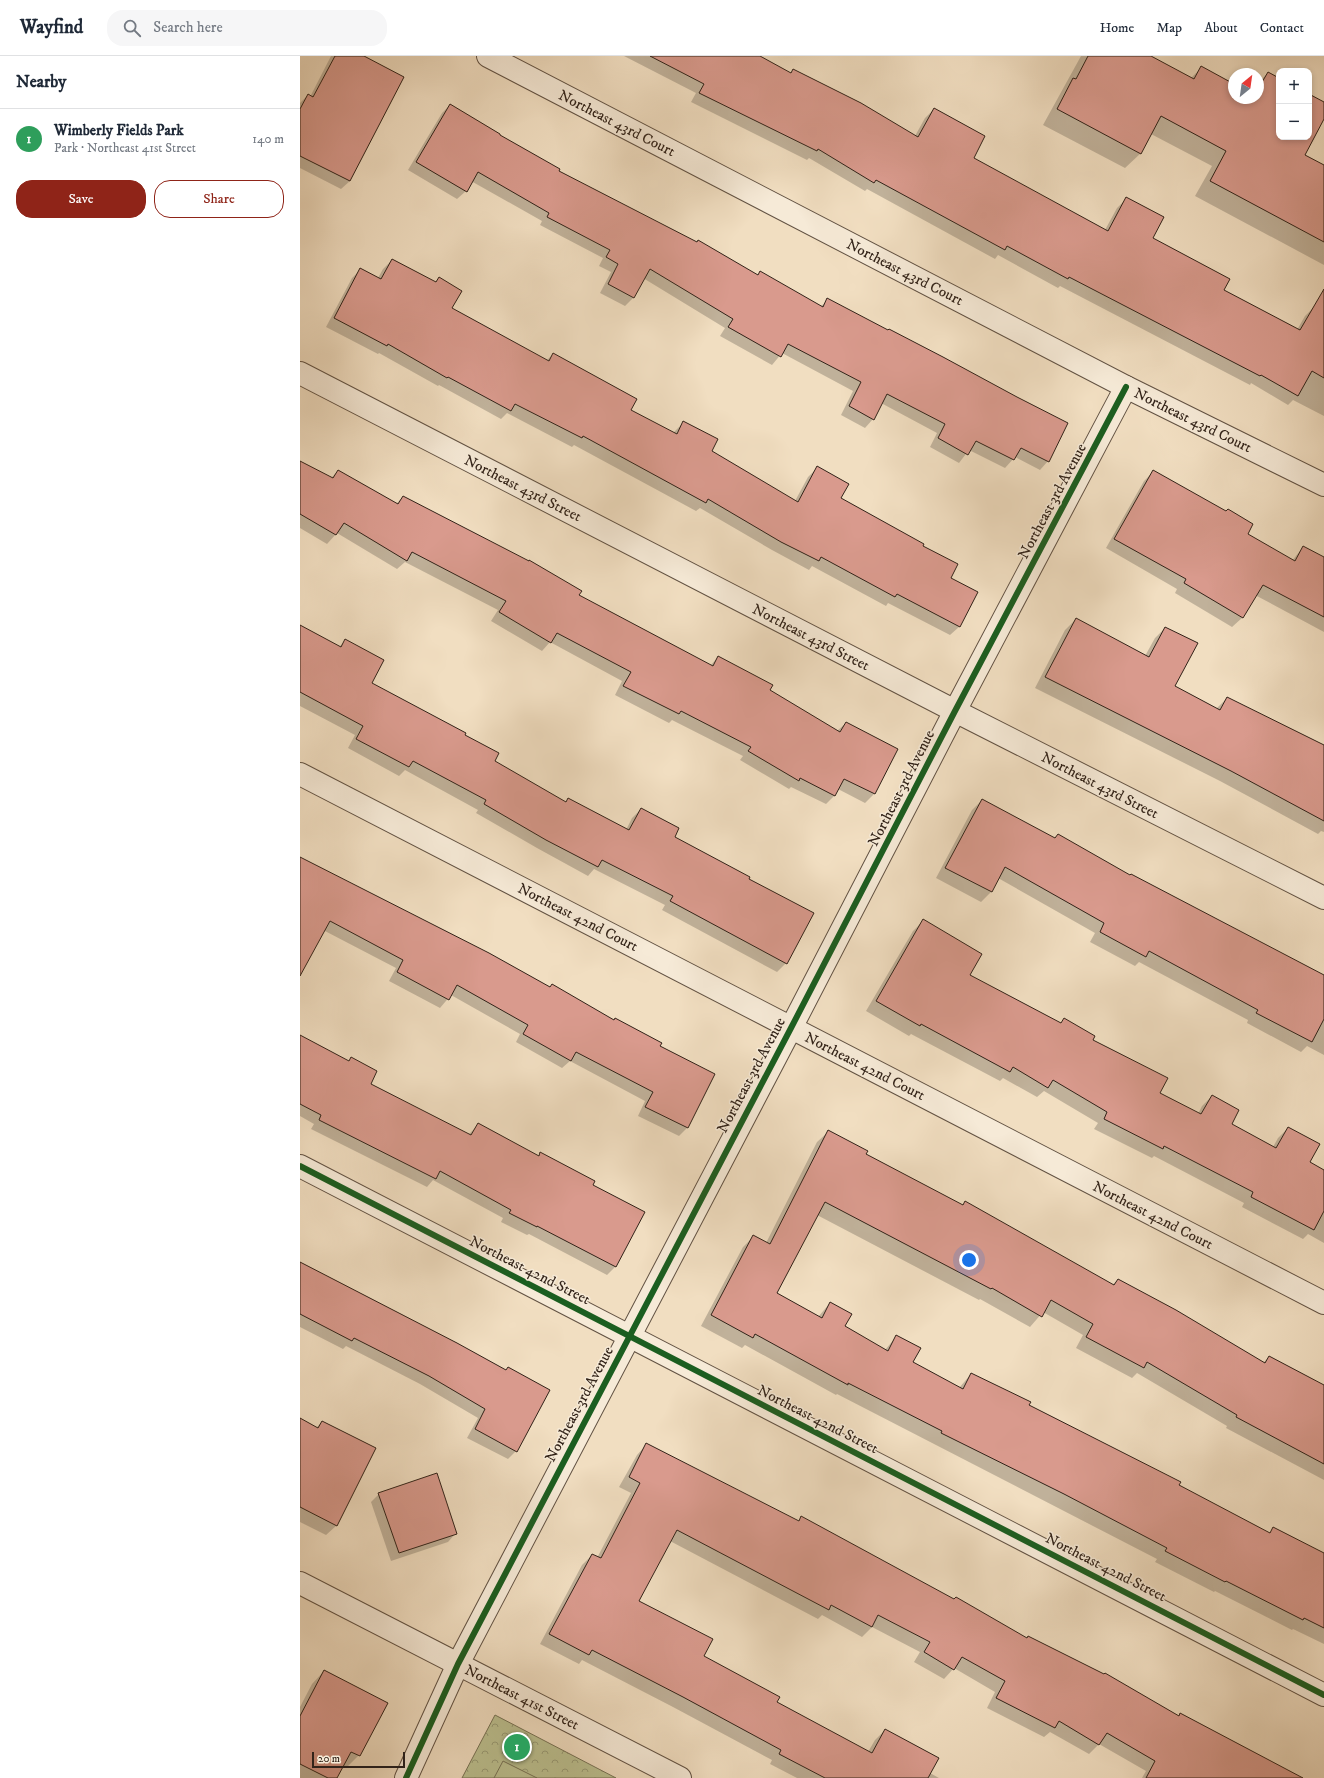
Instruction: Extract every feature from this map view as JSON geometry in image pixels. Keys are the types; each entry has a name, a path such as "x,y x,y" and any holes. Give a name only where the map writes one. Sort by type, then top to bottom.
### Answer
{"street":[{"name":"Northeast 43rd Court","path":"488,56 1126,387 1324,485"},
{"name":"Northeast 43rd Street","path":"300,373 955,711 1324,898"},
{"name":"Northeast 3rd Avenue","path":"406,1778 458,1664 955,711 1126,387"},
{"name":"Northeast 42nd Court","path":"300,774 1324,1303"},
{"name":"Northeast 42nd Street","path":"300,1166 1324,1695"},
{"name":"Northeast 41st Street","path":"300,1582 680,1778"}],"green space":[{"path":"495,1715 616,1778 462,1778"},
{"path":"503,1761 537,1778 494,1778"}],"building":[{"path":"335,56 364,56 404,77 350,181 300,156 300,109 308,94 313,97"},
{"path":"650,56 760,56 791,73 793,69 861,103 918,137 934,108 985,136 974,158 1108,231 1126,197 1164,217 1153,238 1230,279 1224,290 1300,330 1324,289 1324,378 1312,371 1298,396 1261,375 1260,376 1069,277 1068,279 1007,246 1005,250 876,180 874,183 818,149 817,151 699,93 704,84"},
{"path":"1088,56 1151,56 1194,79 1201,66 1228,81 1228,104 1264,104 1264,79 1268,72 1276,76 1276,140 1312,140 1312,96 1324,102 1324,119 1305,155 1324,165 1324,242 1210,181 1226,151 1161,116 1141,154 1057,109 1073,78 1076,79"},
{"path":"450,104 500,135 560,169 559,171 697,242 698,240 758,275 760,271 823,307 827,298 1068,423 1049,462 1021,448 1014,460 976,441 968,455 938,438 945,424 887,394 874,420 849,406 861,382 788,344 781,357 728,327 733,319 650,269 634,298 608,284 618,264 606,257 610,250 547,217 549,213 478,172 467,192 416,162"},
{"path":"392,259 436,282 439,277 462,291 452,308 549,361 553,353 637,399 631,410 677,434 683,421 718,439 712,451 798,502 817,466 849,484 841,498 924,544 923,546 958,564 951,578 978,592 960,627 897,594 895,597 821,557 819,561 781,542 708,499 706,503 583,436 582,438 515,404 511,411 448,377 447,378 388,344 387,346 334,318 360,268 381,279"},
{"path":"300,461 333,478 338,470 398,504 403,496 529,560 582,591 579,595 713,666 718,656 773,685 770,690 840,732 846,722 898,749 875,794 844,779 835,796 800,778 799,781 748,751 751,747 681,711 679,714 623,686 631,672 557,633 551,643 499,612 506,601 412,552 407,561 344,523 336,535 300,514"},
{"path":"1153,470 1226,511 1228,509 1253,524 1248,534 1295,561 1303,546 1324,557 1324,617 1263,585 1243,618 1184,583 1186,579 1114,539"},
{"path":"1076,618 1149,657 1165,627 1198,643 1175,686 1220,710 1227,697 1324,745 1324,821 1231,771 1045,677"},
{"path":"300,625 341,647 345,639 384,660 372,683 466,733 465,735 499,753 495,761 566,802 568,798 629,830 641,808 679,828 675,837 750,877 749,879 814,913 787,964 670,901 673,896 602,860 598,867 546,840 484,804 486,800 413,761 409,767 356,739 363,726 300,692"},
{"path":"982,799 1055,838 1058,834 1130,875 1131,874 1324,975 1324,1019 1312,1042 1256,1013 1258,1010 1149,951 1146,957 1100,932 1104,923 1005,867 992,892 945,868"},
{"path":"300,857 489,953 550,987 552,984 614,1020 615,1018 662,1043 660,1046 715,1074 688,1128 645,1107 653,1092 576,1052 571,1061 523,1034 528,1025 457,985 449,1000 397,972 403,960 330,921 300,976"},
{"path":"923,919 982,954 970,975 1061,1023 1064,1018 1095,1036 1093,1040 1168,1078 1160,1093 1201,1114 1212,1095 1239,1110 1232,1124 1276,1148 1288,1127 1320,1144 1310,1162 1324,1170 1324,1211 1314,1230 1251,1197 1253,1192 1164,1146 1163,1149 1104,1119 1107,1112 1053,1080 1048,1088 1013,1067 1010,1072 921,1024 920,1026 876,1001"},
{"path":"300,1035 349,1061 351,1057 377,1071 371,1084 471,1135 478,1123 539,1156 540,1152 595,1181 593,1185 645,1212 616,1267 509,1213 511,1210 440,1171 436,1179 319,1120 321,1115 300,1104"},
{"path":"828,1130 868,1151 866,1154 963,1205 965,1201 1114,1285 1118,1279 1176,1310 1265,1363 1269,1356 1324,1385 1324,1464 1236,1417 1237,1415 1147,1362 1144,1368 1086,1337 1093,1324 1051,1300 1042,1317 992,1288 991,1289 825,1202 777,1293 822,1318 830,1302 852,1314 845,1326 888,1351 896,1335 921,1348 913,1362 963,1389 971,1373 1031,1402 1029,1405 1181,1482 1179,1485 1270,1533 1273,1527 1324,1553 1324,1628 1304,1618 1303,1620 1226,1581 1225,1582 1165,1551 1167,1548 1064,1494 941,1433 942,1431 848,1383 848,1385 755,1334 753,1338 711,1315 753,1235 770,1244"},
{"path":"300,1262 506,1370 508,1367 550,1390 517,1452 475,1429 485,1409 429,1376 354,1338 352,1341 300,1314"},
{"path":"300,1418 318,1428 322,1421 376,1448 337,1526 300,1507"},
{"path":"646,1443 799,1521 801,1516 954,1599 956,1597 1027,1638 1028,1636 1104,1674 1105,1673 1179,1716 1180,1713 1303,1778 1146,1778 1155,1761 1107,1733 1099,1745 1059,1721 1055,1728 996,1698 1005,1681 962,1657 954,1670 924,1652 930,1642 878,1615 872,1627 831,1605 829,1610 677,1530 639,1601 713,1639 704,1656 780,1697 777,1702 872,1753 885,1729 939,1758 928,1778 825,1778 779,1754 781,1750 683,1697 592,1650 589,1655 549,1634 592,1554 601,1558 640,1483 629,1477"},
{"path":"437,1473 457,1534 399,1553 378,1493"},
{"path":"324,1670 388,1703 360,1756 351,1752 337,1778 328,1778 300,1764 300,1716"}],"cycle path":[{"path":"406,1778 458,1664 955,711 1126,387"},
{"path":"300,1166 1324,1695"}],"place":[{"name":"Wimberly Fields Park","path":"517,1747"}]}
